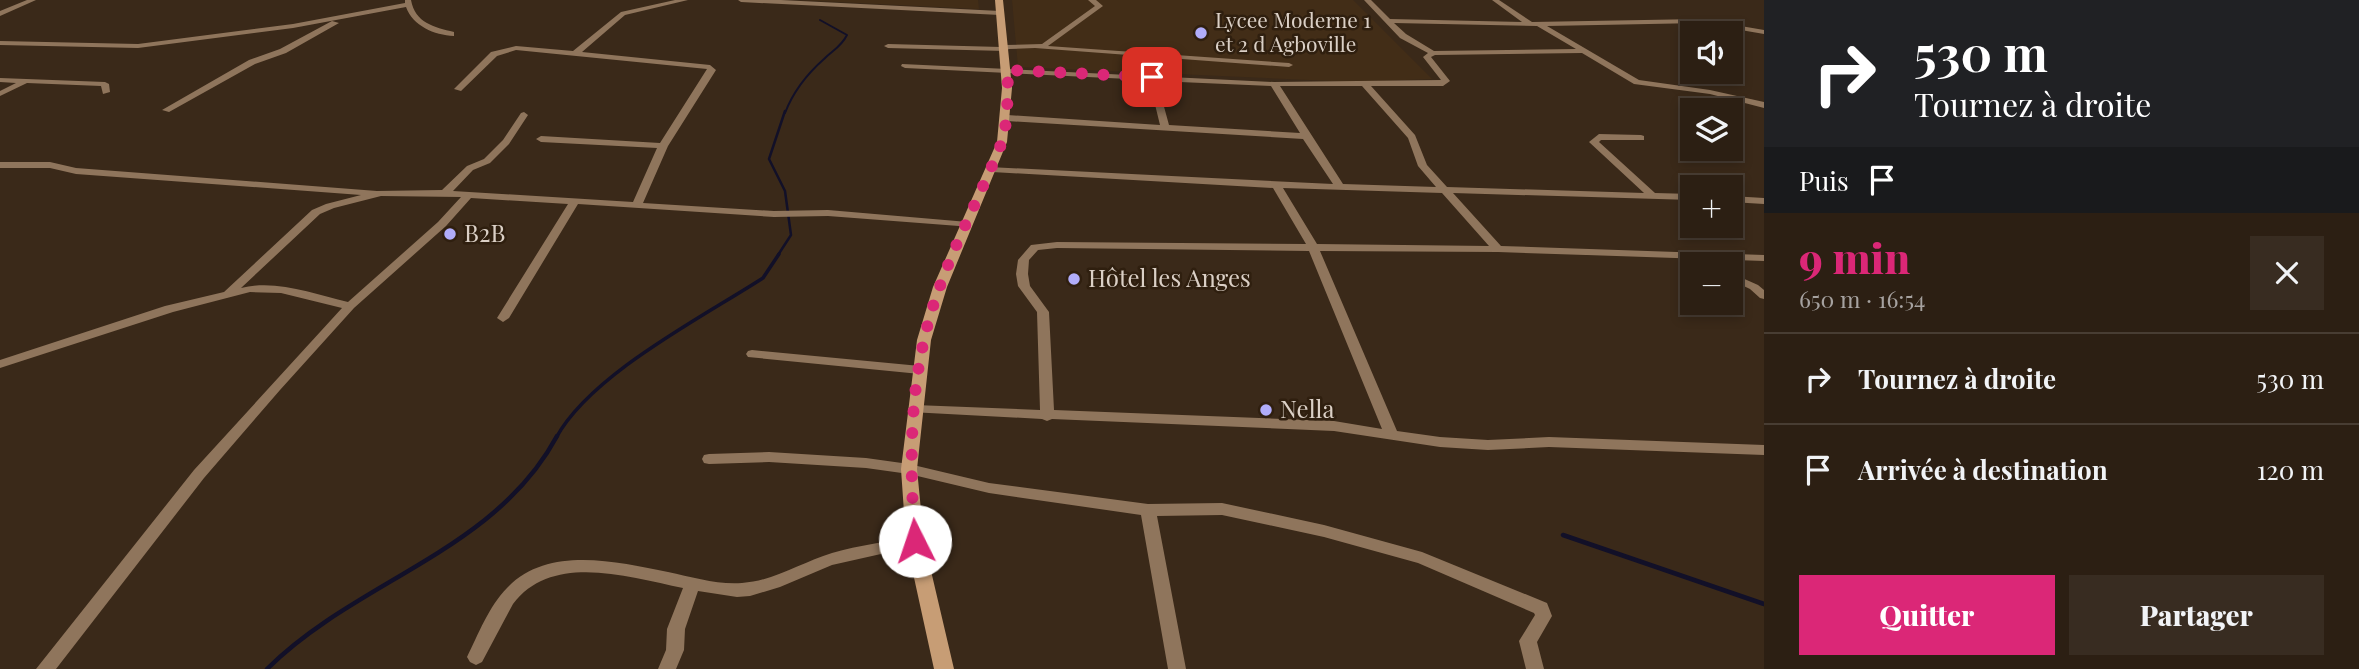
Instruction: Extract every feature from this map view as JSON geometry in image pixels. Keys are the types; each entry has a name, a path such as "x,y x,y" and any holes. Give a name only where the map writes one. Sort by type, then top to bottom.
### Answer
{"main road":[{"path":"944,669 915,541 909,469 924,340 940,287 992,169 1007,118 1008,70 1000,7"}],"street":[{"path":"0,14 33,0"},
{"path":"576,53 623,13 685,0"},
{"path":"741,0 1000,7"},
{"path":"1038,48 1060,37 1097,9 1100,6 1096,0"},
{"path":"1367,0 1404,36 1433,53 1581,51"},
{"path":"1495,0 1529,23"},
{"path":"0,43 138,46 341,19 408,3 411,15 422,26 451,34"},
{"path":"166,110 252,62 283,51 341,19"},
{"path":"1390,21 1539,24 1700,21 1764,32"},
{"path":"1539,24 1637,82 1710,92 1764,105"},
{"path":"888,46 1038,48 1289,65"},
{"path":"458,89 494,54 516,48 710,67 712,70 663,145 637,204"},
{"path":"905,66 1274,84 1443,83 1444,78 1427,57 1433,53"},
{"path":"1152,77 1166,128"},
{"path":"0,80 105,84 106,92"},
{"path":"0,94 26,81"},
{"path":"1274,84 1338,184"},
{"path":"1366,85 1402,123 1416,143 1423,166 1499,249"},
{"path":"445,193 470,169 487,160 506,142 524,115"},
{"path":"1007,118 1306,136"},
{"path":"1642,138 1599,137 1594,142 1651,194"},
{"path":"541,139 663,145"},
{"path":"0,165 50,165 76,171 381,193 469,194 774,214 828,213 968,225"},
{"path":"992,169 1276,185 1338,184 1680,196"},
{"path":"1276,185 1313,247 1392,435"},
{"path":"229,293 316,212 381,193"},
{"path":"45,669 199,474 350,306 442,224 469,194"},
{"path":"1743,200 1764,201"},
{"path":"503,318 575,201"},
{"path":"1047,416 1043,312 1024,286 1022,274 1024,260 1035,247 1057,244 1499,249 1680,258"},
{"path":"1743,259 1764,258"},
{"path":"1743,282 1764,296"},
{"path":"0,364 229,293 267,288 350,306"},
{"path":"752,354 920,370"},
{"path":"915,409 1334,426 1488,445 1549,442 1764,450"},
{"path":"709,459 769,457 909,469 989,488 1148,510 1222,509 1324,531 1422,558 1519,597 1545,612 1528,640 1535,669"},
{"path":"1148,510 1177,669"},
{"path":"477,657 513,592 531,576 559,568 610,567 692,585 737,590 763,588 832,559 915,541"},
{"path":"667,669 676,650 676,629 692,585"}],"shaded area":[{"path":"798,0 978,0 979,9"},
{"name":"Lycee Moderne 1 et 2 d Agboville","path":"1012,0 1353,0 1432,79 1353,82 1018,67"}],"waterway":[{"path":"785,113 806,77 847,35 820,20"},
{"path":"778,255 791,235 785,191 769,159 785,111"},
{"path":"556,438 572,414 594,392 649,349 763,278 779,254"},
{"path":"267,669 302,638 341,611 422,563 498,509 530,476 557,436"},
{"path":"1563,535 1764,604"}],"place":[{"name":"Lycee Moderne 1 et 2 d Agboville","path":"1201,33"},
{"name":"B2B","path":"450,234"},
{"name":"Hôtel les Anges","path":"1074,279"},
{"name":"Nella","path":"1266,410"}],"route":[{"path":"915,541 909,469 924,340 940,287 1002,142 1007,118 1008,70 1152,77"}]}
